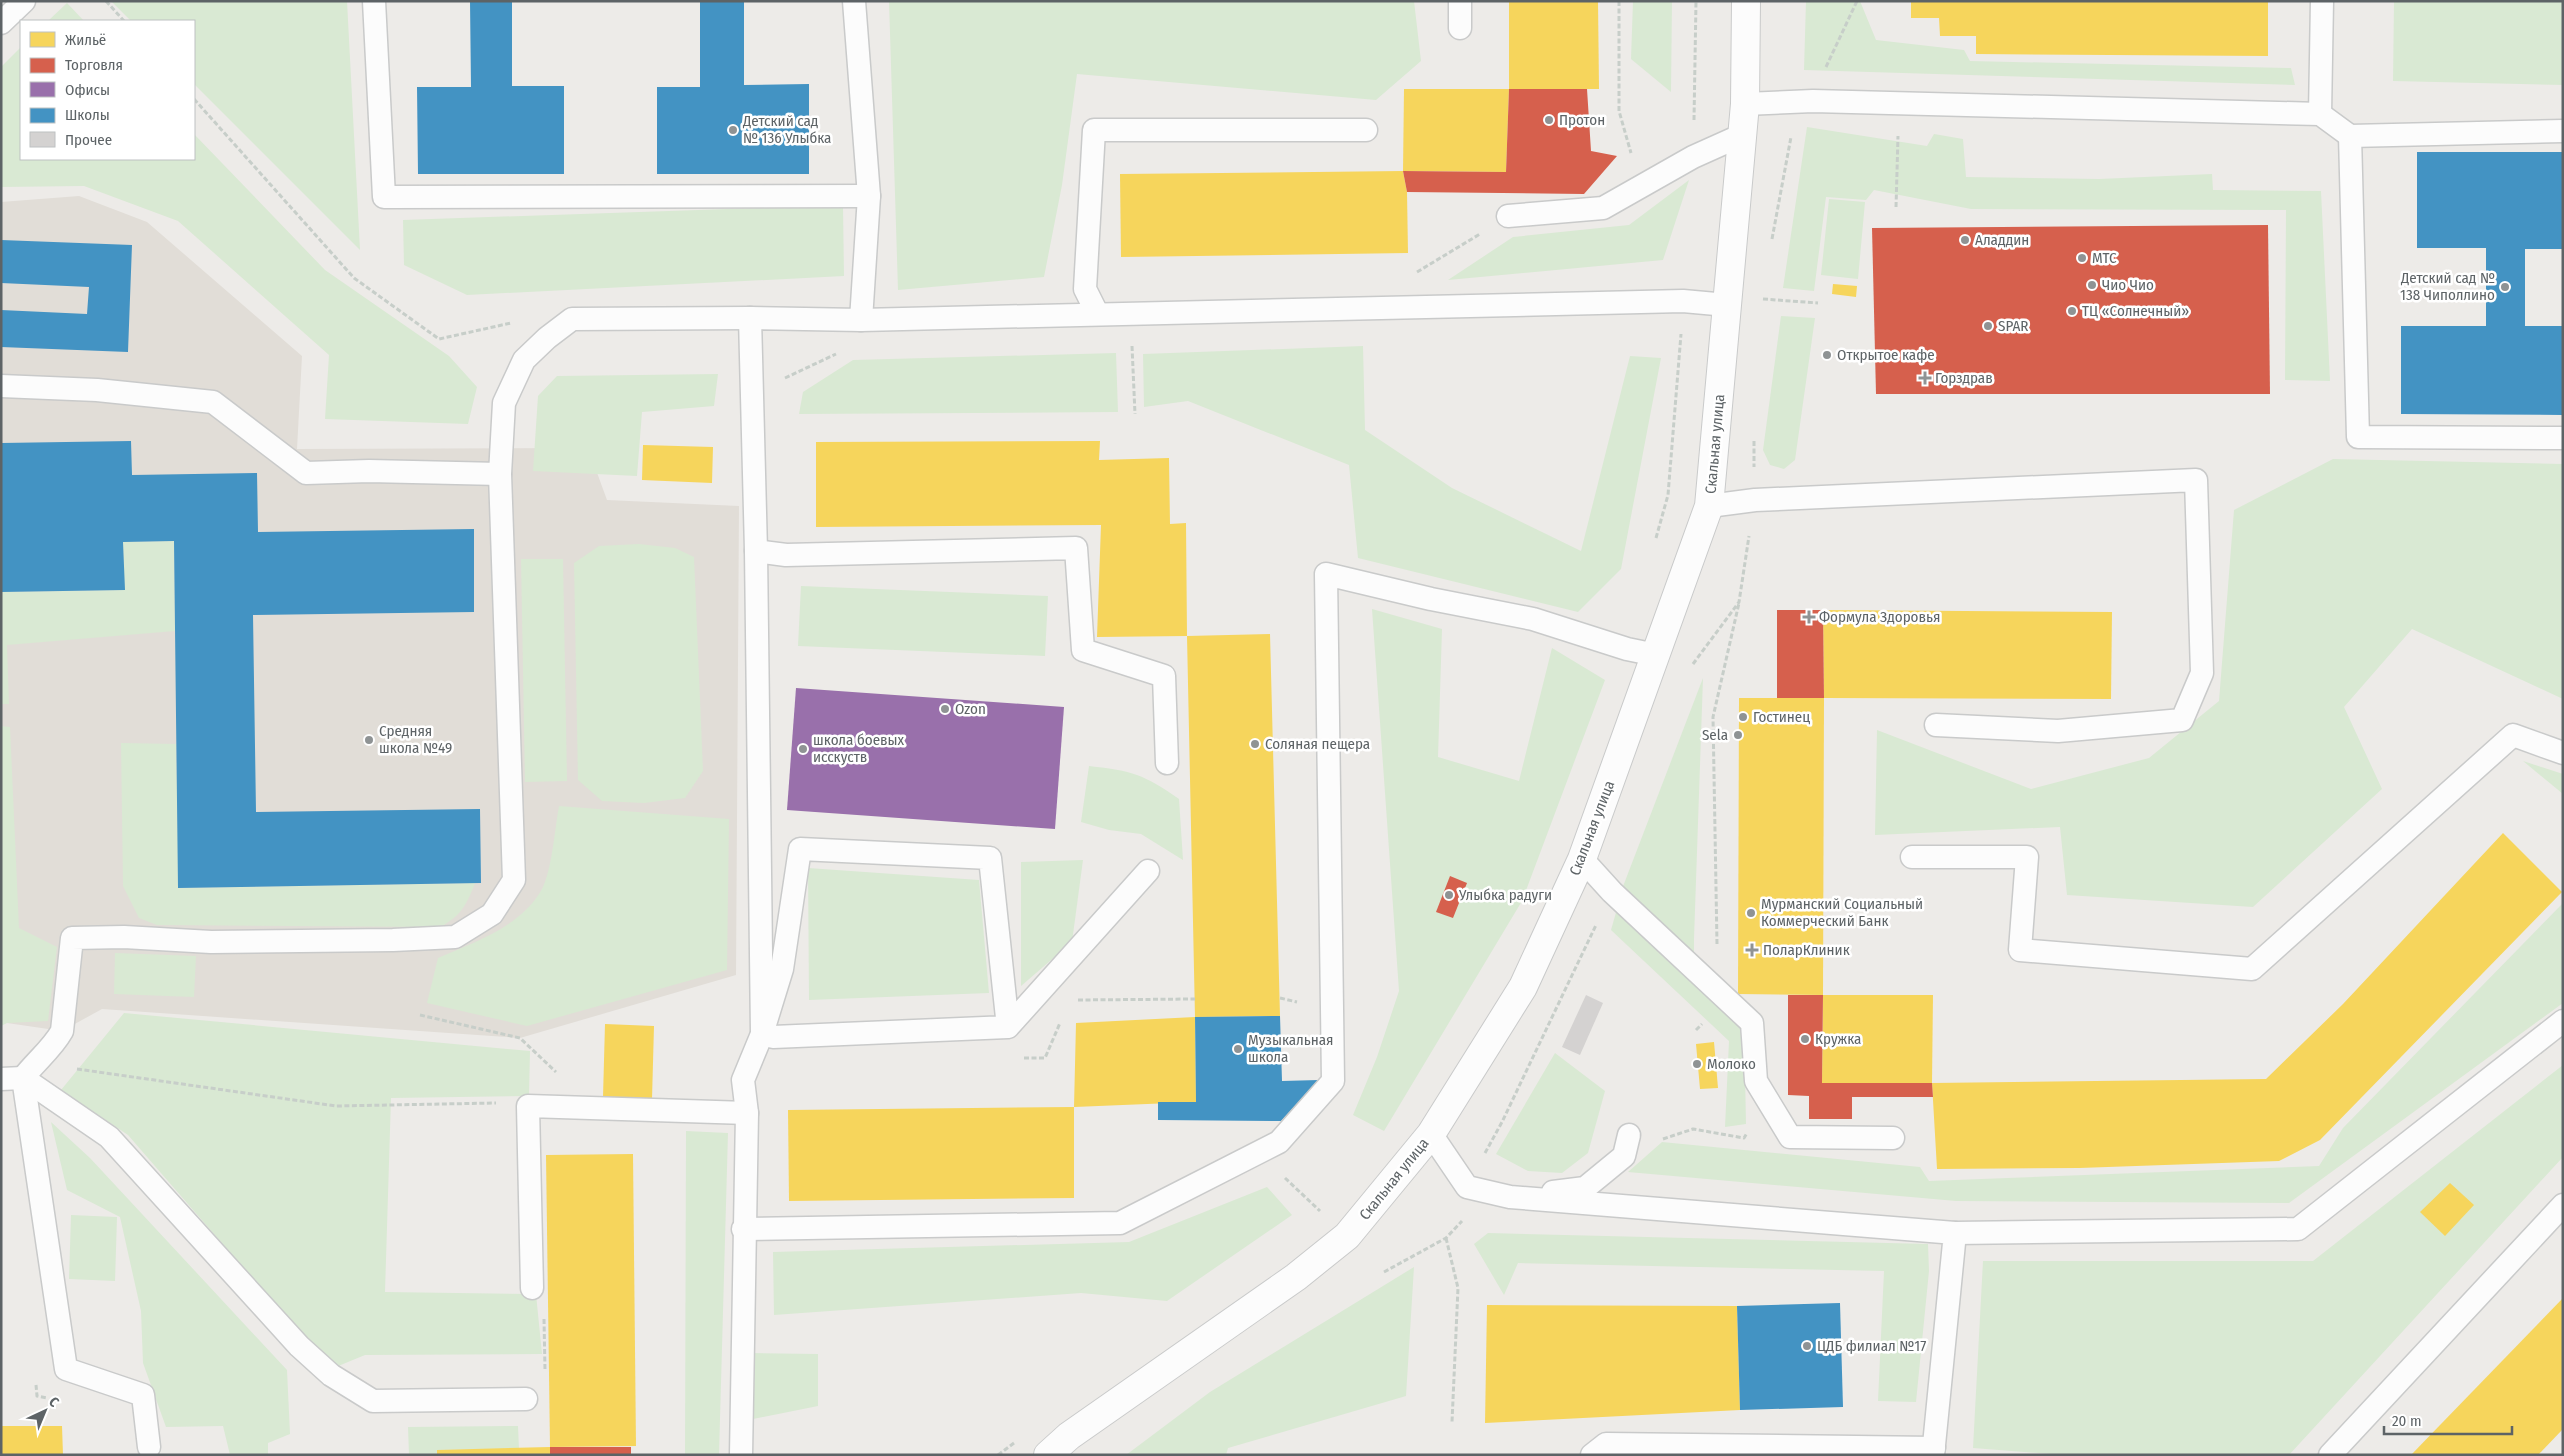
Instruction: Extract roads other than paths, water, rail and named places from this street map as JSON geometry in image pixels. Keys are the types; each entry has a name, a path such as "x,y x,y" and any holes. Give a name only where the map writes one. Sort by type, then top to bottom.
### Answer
{"street":[{"name":"Скальная улица","path":"1048,1455 1069,1436 1296,1277 1347,1236 1431,1134 1523,987 1582,859 1709,506 1745,104 1746,1"}],"lane":[{"path":"1,23 24,1"},
{"path":"374,1 384,197 869,196"},
{"path":"854,1 869,196 862,320"},
{"path":"1460,1 1460,28"},
{"path":"2320,114 2322,1"},
{"path":"1745,104 1813,101 2320,114 2350,136 2563,131"},
{"path":"1097,313 1085,289 1094,130 1366,130"},
{"path":"1508,216 1603,208 1693,156 1742,135"},
{"path":"2350,136 2358,437 2563,438"},
{"path":"12,1079 56,1041 62,1031 72,938 124,937 210,942 393,940 455,937 492,914 514,880 500,474 504,403 524,360 547,338 572,319 750,318 862,320 1097,313 1683,301 1727,305"},
{"path":"750,318 756,551 762,1034"},
{"path":"1,386 97,390 213,402 306,473 369,471 500,474"},
{"path":"1709,506 1755,500 2196,480 2202,673 2182,720 2058,731 1936,725"},
{"path":"756,551 786,554 1076,548 1083,650 1164,676 1167,763"},
{"path":"743,1229 1120,1223 1279,1142 1333,1081 1326,574 1431,599 1533,619 1627,649 1656,655"},
{"path":"1912,857 2027,857 2020,950 2252,970 2514,735 2563,753"},
{"path":"741,1455 743,1229 747,1112 743,1080 762,1034 782,969 800,849 990,858 1008,1027"},
{"path":"1582,859 1612,892 1752,1024 1756,1081 1790,1137 1893,1138"},
{"path":"762,1034 773,1036 1008,1027 1148,871"},
{"path":"1431,1134 1467,1187 1510,1197 1954,1233 2298,1229 2563,1021"},
{"path":"12,1079 109,1137 299,1346 331,1375 372,1401 526,1399"},
{"path":"12,1079 66,1369 143,1394 149,1447"},
{"path":"532,1288 528,1106 747,1112"},
{"path":"1510,1197 1585,1188 1624,1156 1629,1136"},
{"path":"2330,1455 2563,1205"},
{"path":"1592,1455 1606,1444 1933,1451 1954,1233"}],"place":[{"name":"Протон","path":"1549,120"},
{"name":"Детский сад № 136 Улыбка","path":"733,130"},
{"name":"Аладдин","path":"1965,240"},
{"name":"МТС","path":"2082,258"},
{"name":"Чио Чио","path":"2092,285"},
{"name":"Детский сад № 138 Чиполлино","path":"2505,287"},
{"name":"ТЦ «Солнечный»","path":"2072,311"},
{"name":"SPAR","path":"1988,326"},
{"name":"Открытое кафе","path":"1827,355"},
{"name":"Горздрав","path":"1925,378"},
{"name":"Формула Здоровья","path":"1809,617"},
{"name":"Ozon","path":"945,709"},
{"name":"Гостинец","path":"1743,717"},
{"name":"Sela","path":"1738,735"},
{"name":"Средняя школа №49","path":"369,740"},
{"name":"Соляная пещера","path":"1255,744"},
{"name":"школа боевых исскуств","path":"803,749"},
{"name":"Улыбка радуги","path":"1449,895"},
{"name":"Мурманский Социальный Коммерческий Банк","path":"1751,913"},
{"name":"ПоларКлиник","path":"1752,950"},
{"name":"Кружка","path":"1805,1039"},
{"name":"Музыкальная школа","path":"1238,1049"},
{"name":"Молоко","path":"1697,1064"},
{"name":"ЦДБ филиал №17","path":"1807,1346"}]}
